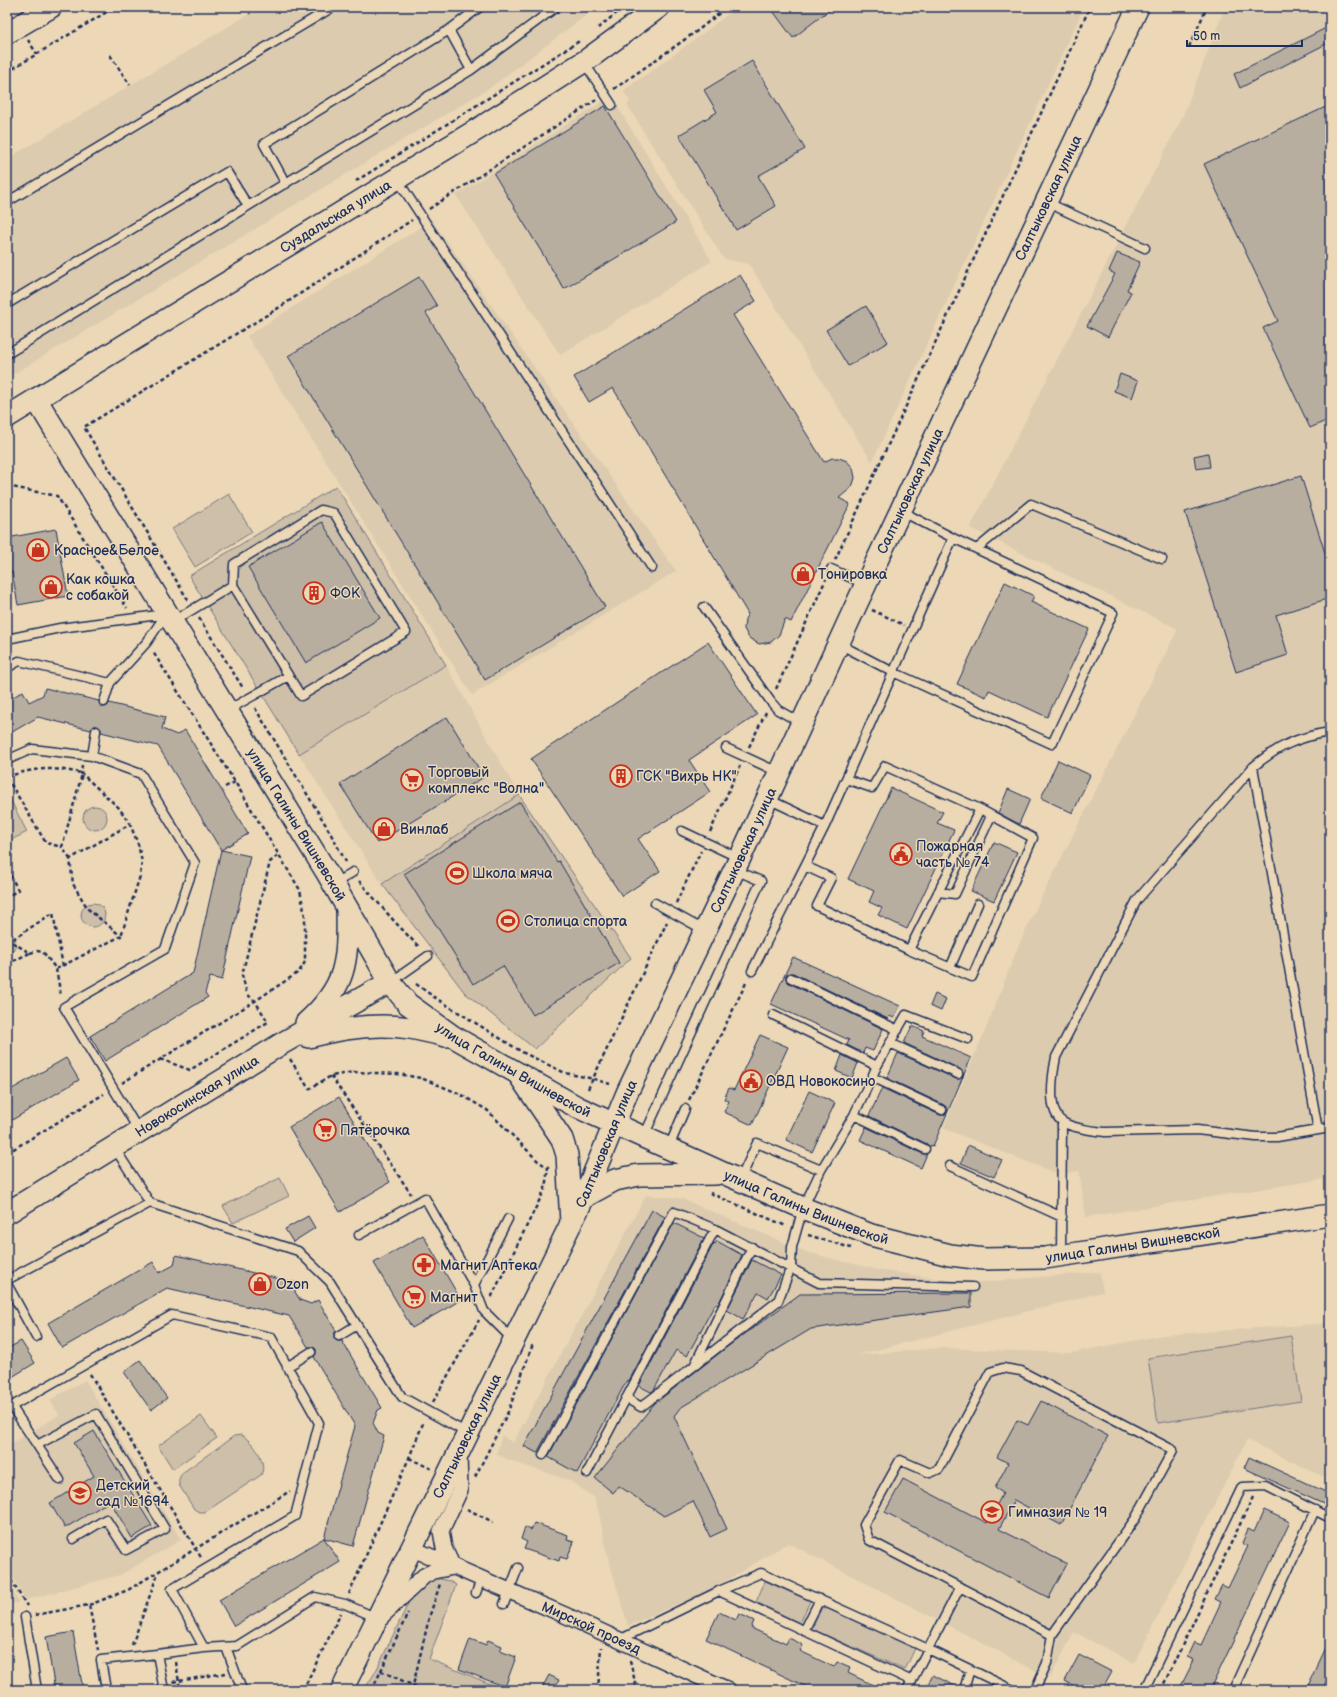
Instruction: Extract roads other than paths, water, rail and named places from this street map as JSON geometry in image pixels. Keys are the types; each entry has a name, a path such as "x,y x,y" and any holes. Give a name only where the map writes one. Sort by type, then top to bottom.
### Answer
{"street":[{"path":"7,33 51,7"},
{"name":"Суздальская улица","path":"7,417 397,179 584,61 659,7"},
{"name":"Салтыковская улица","path":"342,1690 513,1340 571,1225 627,1094 704,930 737,864 866,584 1138,7"},
{"name":"улица Галины Вишневской","path":"36,399 169,618 334,884 346,906 397,978 408,1004 454,1037 577,1107 732,1177 803,1208 871,1235 950,1254 984,1259 1023,1259 1060,1256 1330,1216"},
{"path":"286,1051 333,994 343,973 347,936 346,906"},
{"name":"Новокосинская улица","path":"7,1213 139,1132 286,1051 397,978"},
{"path":"286,1051 331,1030 356,1027 409,1028 454,1037"},
{"path":"518,1073 562,1139 567,1155 571,1225"},
{"path":"584,1197 616,1180 640,1175 732,1177"},
{"path":"377,1620 424,1576 434,1571 453,1567 444,1548 441,1531 460,1490 459,1452"},
{"name":"Мирской проезд","path":"411,1548 453,1567 478,1586 732,1686"}],"lane":[{"path":"7,202 333,7"},
{"path":"286,184 264,144 448,30 480,7"},
{"path":"7,354 471,70 556,7"},
{"path":"448,30 471,70"},
{"path":"584,61 612,105"},
{"path":"7,304 227,172 248,206"},
{"path":"397,179 652,568"},
{"path":"1046,202 1145,248"},
{"path":"978,548 1031,504 1162,559"},
{"path":"321,510 334,513 406,632 301,696 233,585 234,564 321,510"},
{"path":"838,644 893,672 1052,744 1113,613 978,548 953,538 901,511"},
{"path":"752,971 825,826 953,538"},
{"path":"831,569 866,584"},
{"path":"7,638 60,628 133,618 169,618 194,609 233,585"},
{"path":"704,607 771,702 778,710 802,724"},
{"path":"104,702 110,683 169,618"},
{"path":"7,668 19,661 110,683"},
{"path":"227,711 288,676"},
{"path":"92,756 96,731"},
{"path":"1330,732 1312,735 1287,743 1270,753 1253,767 1137,900 1126,918 1056,1057 1052,1078 1052,1094 1055,1113 1062,1122 1092,1131 1197,1130 1256,1137 1277,1137 1330,1128"},
{"path":"726,748 779,773"},
{"path":"7,760 32,749 92,756 141,774 195,863 165,949 64,1007 139,1132"},
{"path":"805,866 831,878 818,906 909,950 972,977 1033,838 980,809 885,766 872,788 846,779"},
{"path":"1253,767 1318,1130"},
{"path":"767,799 825,826"},
{"path":"909,950 980,809"},
{"path":"938,892 955,894 991,816"},
{"path":"643,1137 761,881 705,842 682,831"},
{"path":"334,884 353,872"},
{"path":"655,903 704,930"},
{"path":"950,968 978,904"},
{"path":"397,978 428,956"},
{"path":"791,978 898,1030"},
{"path":"773,1015 877,1066"},
{"path":"626,1398 641,1407 778,1301 791,1267 792,1247 803,1208 821,1170 854,1115 877,1066 906,1015 968,1040"},
{"path":"890,1043 958,1074"},
{"path":"872,1077 942,1110"},
{"path":"668,1148 685,1109"},
{"path":"854,1115 925,1149"},
{"path":"1060,1256 1062,1217 1062,1122"},
{"path":"732,1177 757,1143 821,1170"},
{"path":"114,1147 150,1203 298,1251 330,1282 402,1397 468,1434"},
{"path":"950,1166 1062,1217"},
{"path":"359,1235 425,1198 474,1285 484,1311 513,1340"},
{"path":"7,1280 150,1203"},
{"path":"543,1455 674,1212 715,1229 791,1267 819,1283 973,1288"},
{"path":"474,1285 508,1219"},
{"path":"587,1473 715,1229"},
{"path":"695,1365 752,1248"},
{"path":"7,1284 36,1337"},
{"path":"60,1480 37,1445 9,1408 172,1315 270,1338 319,1423 295,1516 172,1590 204,1648"},
{"path":"339,1336 357,1325"},
{"path":"287,1367 311,1352"},
{"path":"1035,1690 1048,1663 1052,1635 1135,1519 1173,1450 1020,1371 1003,1368 990,1372 939,1469 930,1474 900,1460 864,1525 869,1540 1052,1635"},
{"path":"37,1445 96,1414 165,1529 126,1550 106,1519 73,1539"},
{"path":"1144,1690 1242,1487 1266,1486 1330,1518"},
{"path":"1233,1690 1315,1510"},
{"path":"506,1597 518,1568"},
{"path":"618,1640 719,1591 761,1573 928,1649 1013,1690"},
{"path":"907,1690 960,1587"},
{"path":"719,1591 912,1680"},
{"path":"106,1690 101,1660 204,1648 237,1646 315,1597 345,1604 377,1620"},
{"path":"804,1631 820,1599"},
{"path":"28,1616 37,1690"},
{"path":"226,1647 242,1690"},
{"path":"157,1654 163,1687"},
{"path":"964,1690 970,1669"},
{"path":"1327,1690 1330,1684"}],"place":[{"name":"Красное&Белое","path":"38,550"},
{"name":"Тонировка","path":"803,574"},
{"name":"Как кошка с собакой","path":"51,587"},
{"name":"ФОК","path":"314,593"},
{"name":"ГСК \"Вихрь НК\"","path":"621,776"},
{"name":"Торговый комплекс \"Волна\"","path":"412,780"},
{"name":"Винлаб","path":"384,829"},
{"name":"Пожарная часть № 74","path":"901,854"},
{"name":"Школа мяча","path":"457,873"},
{"name":"Столица спорта","path":"508,921"},
{"name":"ОВД Новокосино","path":"751,1081"},
{"name":"Пятёрочка","path":"325,1130"},
{"name":"Магнит Аптека","path":"424,1265"},
{"name":"Ozon","path":"260,1284"},
{"name":"Магнит","path":"414,1297"},
{"name":"Детский сад №1694","path":"80,1493"},
{"name":"Гимназия № 19","path":"992,1512"}]}
